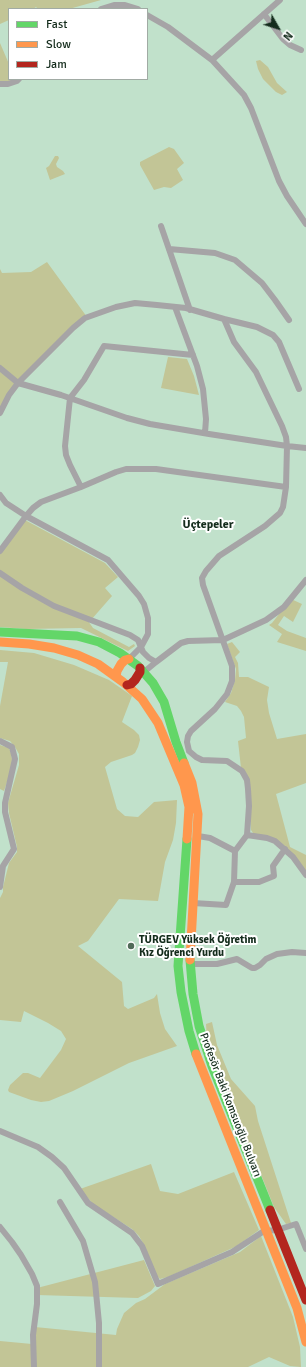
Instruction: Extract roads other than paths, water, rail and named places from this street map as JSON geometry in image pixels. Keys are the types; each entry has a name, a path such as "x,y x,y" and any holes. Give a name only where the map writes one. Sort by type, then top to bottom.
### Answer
{"main road":[{"name":"Profesör Baki Komsuoğlu Bulvarı","path":"0,632 77,636 105,644 129,659 142,670 153,682 164,702 178,748 192,783 198,814 198,836 192,903 190,964 195,1006 205,1046 277,1230 295,1269 306,1300"},
{"name":"Profesör Baki Komsuoğlu Bulvarı","path":"0,642 37,645 67,651 98,664 127,685 142,699 158,723 185,788 189,812 178,966 181,992 189,1031 195,1051 297,1308 306,1342"},
{"path":"116,677 117,671 121,664 125,660 129,659"},
{"path":"127,685 131,684 142,670"}],"street":[{"path":"133,0 135,8"},
{"path":"212,60 280,0"},
{"path":"105,8 114,5 125,5 135,8"},
{"path":"264,14 283,39 290,45 301,50"},
{"path":"148,16 168,27 212,60 244,95 279,181 287,196 306,224"},
{"path":"0,84 8,84 18,80"},
{"path":"162,226 190,310"},
{"path":"169,249 215,253 235,260 262,283 289,320"},
{"path":"0,413 9,395 18,383 85,318 116,307 135,303 190,310 257,327 273,335 279,342 299,389"},
{"path":"175,307 193,355 203,389 206,419 205,433"},
{"path":"192,903 226,905 234,882 235,851 247,835 249,806 248,789 245,776 237,767 227,761 202,760 196,757 189,750 188,736 191,731 215,709 230,688 232,681 232,666 203,585 202,578 219,556 265,526 280,513 283,507 286,487 287,446 286,437 282,426 256,372 234,342 224,319"},
{"path":"81,487 70,465 66,451 65,436 70,398 84,380 104,346 193,355"},
{"path":"0,368 18,383 70,398 127,418 205,433 306,448"},
{"path":"0,551 26,516 41,502 126,469 156,469 286,487"},
{"path":"0,495 6,503 26,516 108,560 115,567 144,604 149,626 148,634 142,647 129,659"},
{"path":"0,573 22,588 54,606 130,635 138,640 143,652 156,662"},
{"path":"142,670 156,662 182,643 188,641 222,640 254,626 275,614 291,599 306,580"},
{"path":"0,741 12,747 15,759 5,803 5,812 14,849 3,866 0,887"},
{"path":"178,748 188,745"},
{"path":"247,835 272,839 285,849 306,874"},
{"path":"198,836 210,838 235,851"},
{"path":"234,882 259,882 274,876 273,866 285,849"},
{"path":"190,964 218,964 238,959 252,968 255,968 266,959 276,954 292,952 306,953"},
{"path":"0,1131 38,1147 48,1153 64,1168 88,1203 132,1233 142,1246 158,1284 232,1252 267,1230 277,1230 296,1224 306,1249"},
{"path":"60,1202 83,1241 95,1282 99,1322 98,1367"},
{"path":"0,1227 12,1242 32,1274 37,1286 37,1304 33,1335 34,1367"}],"place":[{"name":"TÜRGEV Yüksek Öğretim Kız Öğrenci Yurdu","path":"131,946"}],"district":[{"name":"Üçtepeler","path":"208,525"}]}
